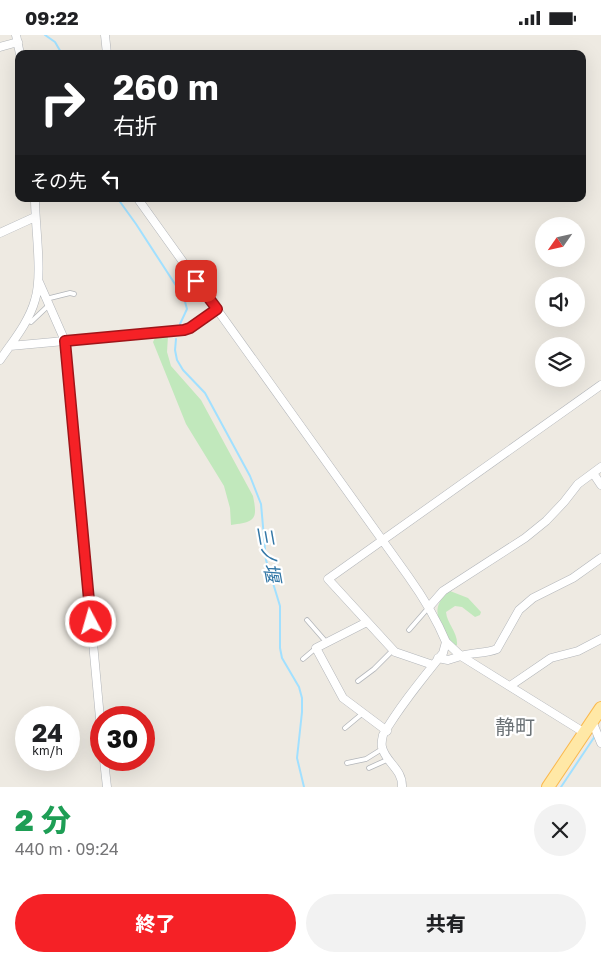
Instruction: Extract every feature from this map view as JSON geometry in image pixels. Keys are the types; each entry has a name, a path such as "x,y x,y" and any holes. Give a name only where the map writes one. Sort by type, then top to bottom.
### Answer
{"main road":[{"path":"548,787 601,708"}],"street":[{"path":"104,35 106,50"},
{"path":"0,47 17,39"},
{"path":"0,360 26,320 36,300 38,282 35,202"},
{"path":"140,202 429,607 446,642 461,656 585,733"},
{"path":"0,233 35,217"},
{"path":"38,282 46,305 65,341 99,706"},
{"path":"10,346 184,330 190,328 217,309"},
{"path":"601,385 328,579 392,650 436,662 448,661 472,652 486,653 497,649 519,610 533,597 573,578 601,558"},
{"path":"429,607 442,591 525,538 546,521 564,503 578,484 601,467"},
{"path":"593,473 601,485"},
{"path":"367,622 316,648 343,698 387,731"},
{"path":"510,686 551,658 578,651 601,639"},
{"path":"402,787 402,778 382,749 381,742 442,653 446,642"},
{"path":"592,721 601,743"},
{"path":"105,771 107,787"}],"lane":[{"path":"32,307 46,305 70,293 74,294"},
{"path":"26,320 31,322 35,320 46,305"},
{"path":"409,631 429,607"},
{"path":"307,620 327,643"},
{"path":"304,659 316,648"},
{"path":"358,681 374,669 392,650"},
{"path":"345,728 364,713"},
{"path":"347,763 366,759 382,749"},
{"path":"369,768 389,759"}],"green space":[{"path":"168,336 167,352 171,366 201,400 253,496 255,515 250,521 231,525 230,508 224,486 186,424 153,342 155,338"},
{"path":"450,591 468,598 481,612 480,615 475,617 462,607 455,606 446,612 457,640 457,645 454,646 444,632 437,611 443,597"}],"waterway":[{"name":"三ノ堰","path":"45,35 55,42 60,50"},
{"name":"三ノ堰","path":"120,202 184,298 187,309 180,324"},
{"name":"三ノ堰","path":"176,339 175,350 177,360 183,370 205,393 250,476 261,504 266,560 280,606 280,648 282,658 299,687 302,698 297,758 304,787"},
{"path":"561,787 595,736"}],"district":[{"name":"静町","path":"515,727"}],"route":[{"path":"91,622 65,341 190,328 217,309 196,281"}]}
